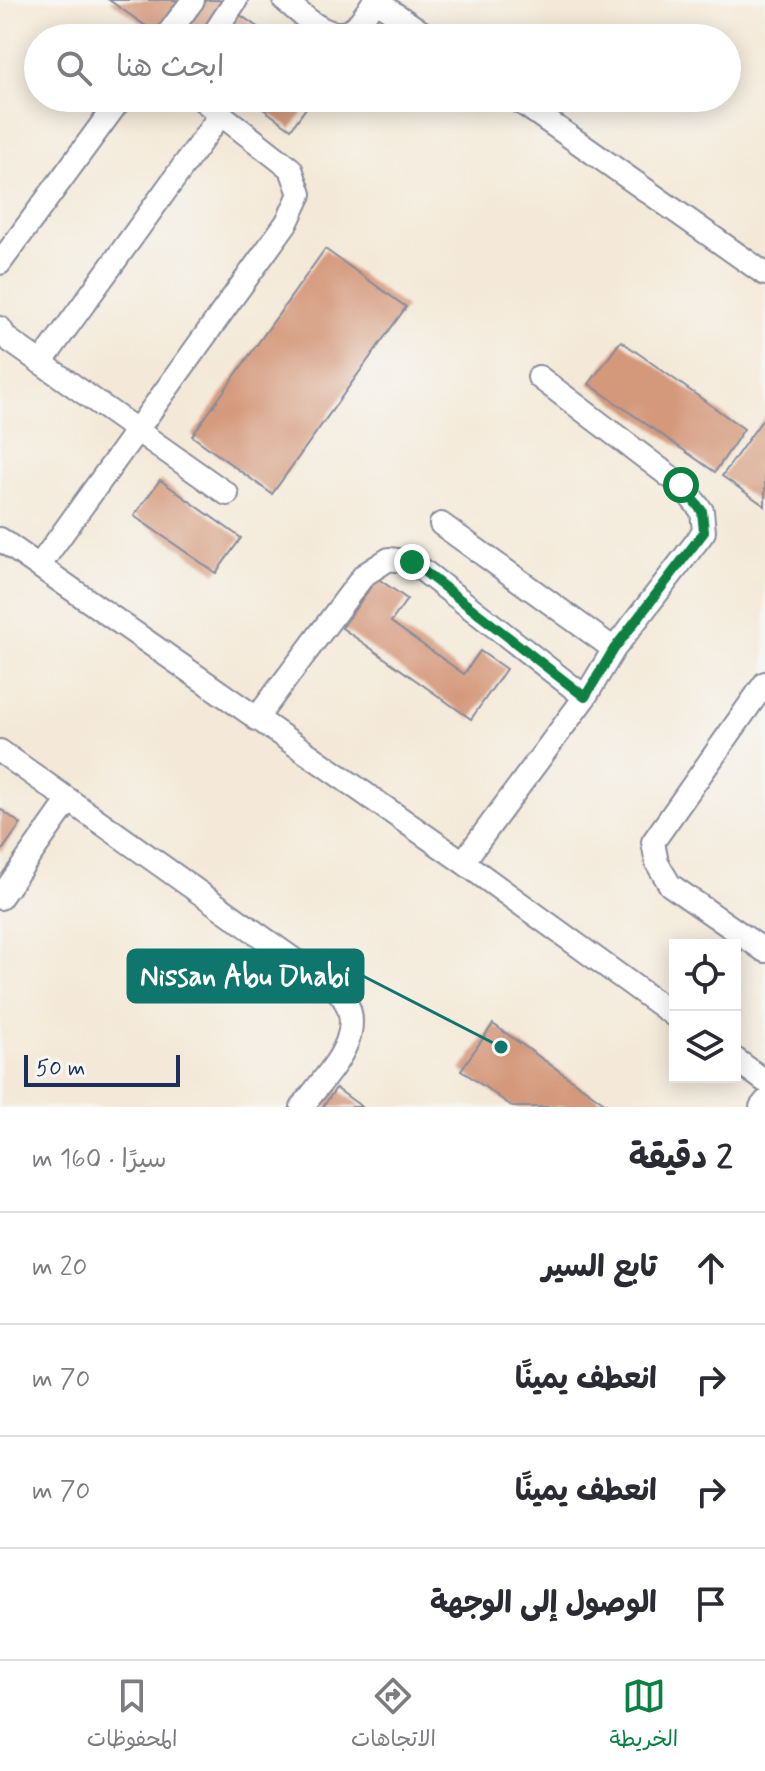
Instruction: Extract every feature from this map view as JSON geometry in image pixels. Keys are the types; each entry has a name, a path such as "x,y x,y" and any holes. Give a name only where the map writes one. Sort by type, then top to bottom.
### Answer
{"street":[{"path":"175,24 193,0"},
{"path":"220,24 236,0"},
{"path":"284,0 315,24"},
{"path":"357,24 375,0 410,24"},
{"path":"0,263 111,112"},
{"path":"39,566 287,222 300,194 291,169 218,112"},
{"path":"535,112 765,274"},
{"path":"41,363 221,114"},
{"path":"0,328 6,338 227,494"},
{"path":"463,862 585,697 614,649 704,532 702,511 681,485 539,377"},
{"path":"441,524 614,649"},
{"path":"0,539 463,862 669,1012"},
{"path":"256,719 364,575 389,559 412,562 585,697"},
{"path":"765,683 653,842 657,863 670,885 765,951"},
{"path":"0,751 338,991 345,999 352,1019 349,1040 302,1107"},
{"path":"0,898 69,800"},
{"path":"741,1063 765,1081"},
{"path":"761,1107 765,1102"}],"building":[{"path":"109,0 219,0 253,24 143,24"},
{"path":"267,112 303,112 291,129"},
{"path":"325,249 406,307 272,494 192,436"},
{"path":"621,341 744,429 715,472 589,384"},
{"path":"765,416 765,506 722,476"},
{"path":"160,480 241,538 216,573 134,516"},
{"path":"377,578 407,599 391,622 464,674 480,651 506,669 471,719 342,628"},
{"path":"0,809 21,824 0,853"},
{"path":"493,1024 610,1107 513,1107 461,1070"},
{"path":"336,1088 362,1107 323,1107"}],"place":[{"name":"Nissan Abu Dhabi","path":"501,1047"}],"route":[{"path":"412,562 585,697 614,649 704,532 702,511 681,485"}]}
